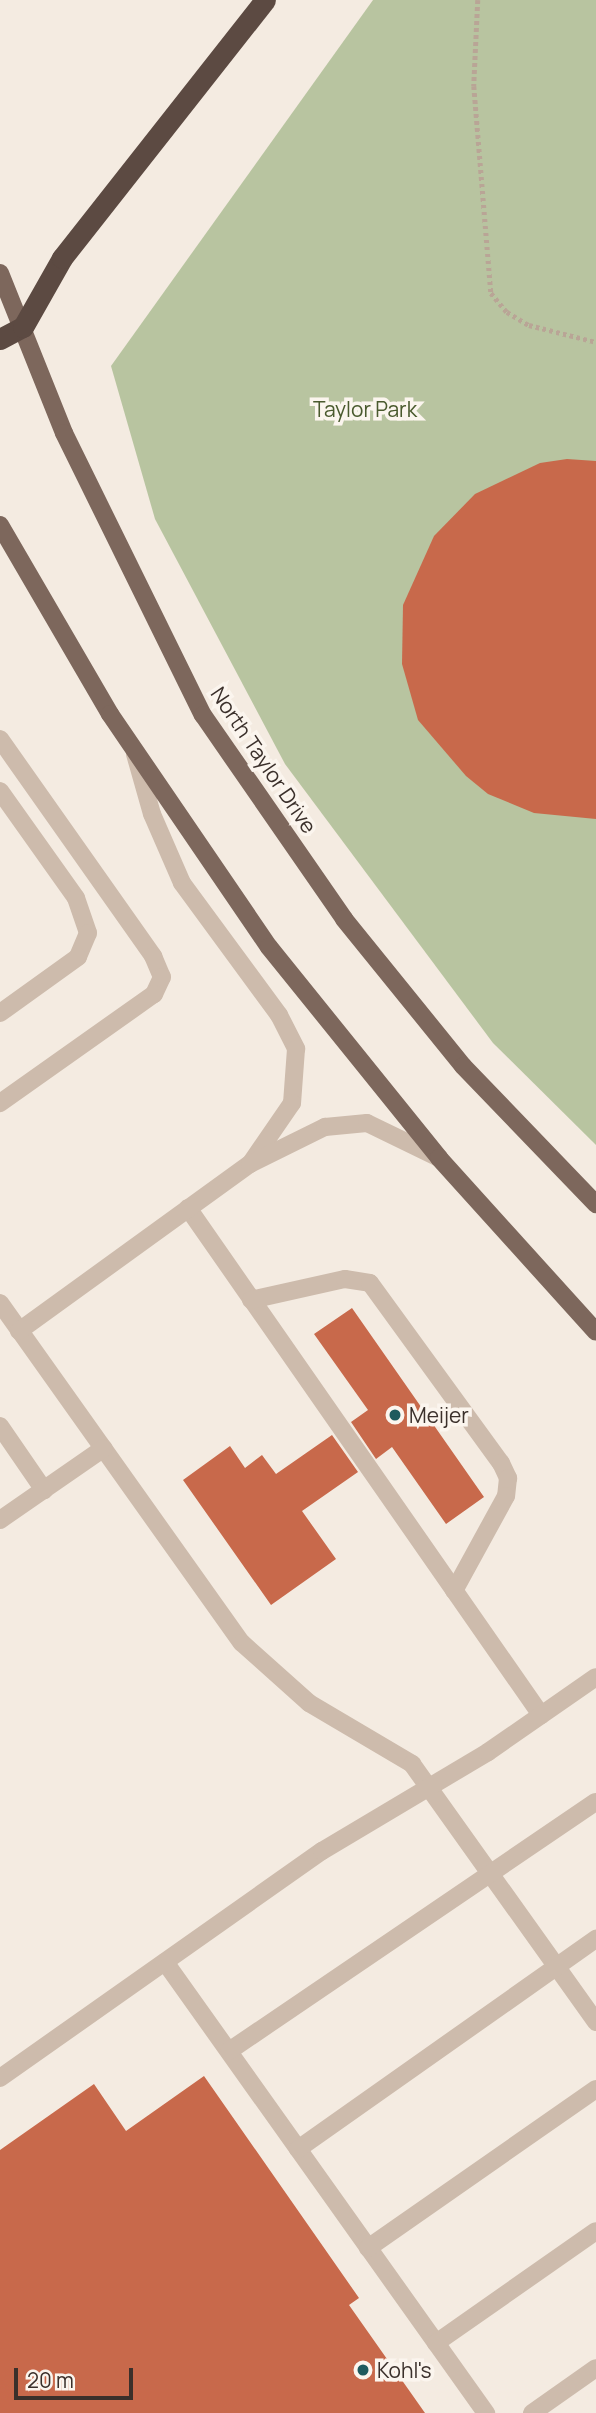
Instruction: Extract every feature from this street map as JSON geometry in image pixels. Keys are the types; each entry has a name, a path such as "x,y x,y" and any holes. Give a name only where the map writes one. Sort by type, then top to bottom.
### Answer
{"highway":[{"path":"0,339 23,327 62,258 265,0"}],"main road":[{"name":"North Taylor Drive","path":"0,273 64,433 203,715 361,940 463,1066 596,1203"},
{"path":"0,525 133,747 269,947 439,1158 596,1332"}],"lane":[{"path":"0,739 153,956 162,977 154,994 0,1103"},
{"path":"133,747 152,814 182,883 279,1015 296,1049 292,1103 250,1164"},
{"path":"0,790 76,898 88,933 68,965 0,1013"},
{"path":"19,1331 250,1164 325,1127 354,1122 439,1158"},
{"path":"188,1208 541,1715"},
{"path":"251,1300 345,1279 370,1283 501,1463 508,1478 506,1496 454,1591"},
{"path":"0,1303 249,1651 309,1703 401,1756 430,1787 596,2022"},
{"path":"0,1426 44,1490"},
{"path":"0,1520 104,1448"},
{"path":"0,2078 321,1851 430,1787 596,1677"},
{"path":"229,2051 596,1802"},
{"path":"298,2149 596,1939"},
{"path":"165,1962 486,2413"},
{"path":"368,2248 596,2089"},
{"path":"436,2343 596,2231"},
{"path":"532,2413 596,2368"}],"path":[{"path":"478,0 475,113 491,293 507,312 529,326 596,342"}],"green space":[{"name":"Taylor Park","path":"373,0 596,0 596,1145 493,1043 285,764 155,519 111,366"}],"building":[{"path":"567,459 596,461 596,819 534,813 488,794 466,776 418,720 402,664 403,605 434,536 475,494 540,463"},
{"path":"352,1308 484,1497 446,1524 392,1447 376,1459 351,1422 368,1410 314,1334"},
{"path":"332,1435 358,1472 302,1511 336,1559 271,1605 183,1480 230,1446 245,1468 262,1455 276,1474"},
{"path":"204,2076 359,2298 349,2305 425,2413 0,2413 0,2150 94,2084 126,2131"}],"place":[{"name":"Meijer","path":"395,1415"},
{"name":"Kohl's","path":"363,2370"}]}
